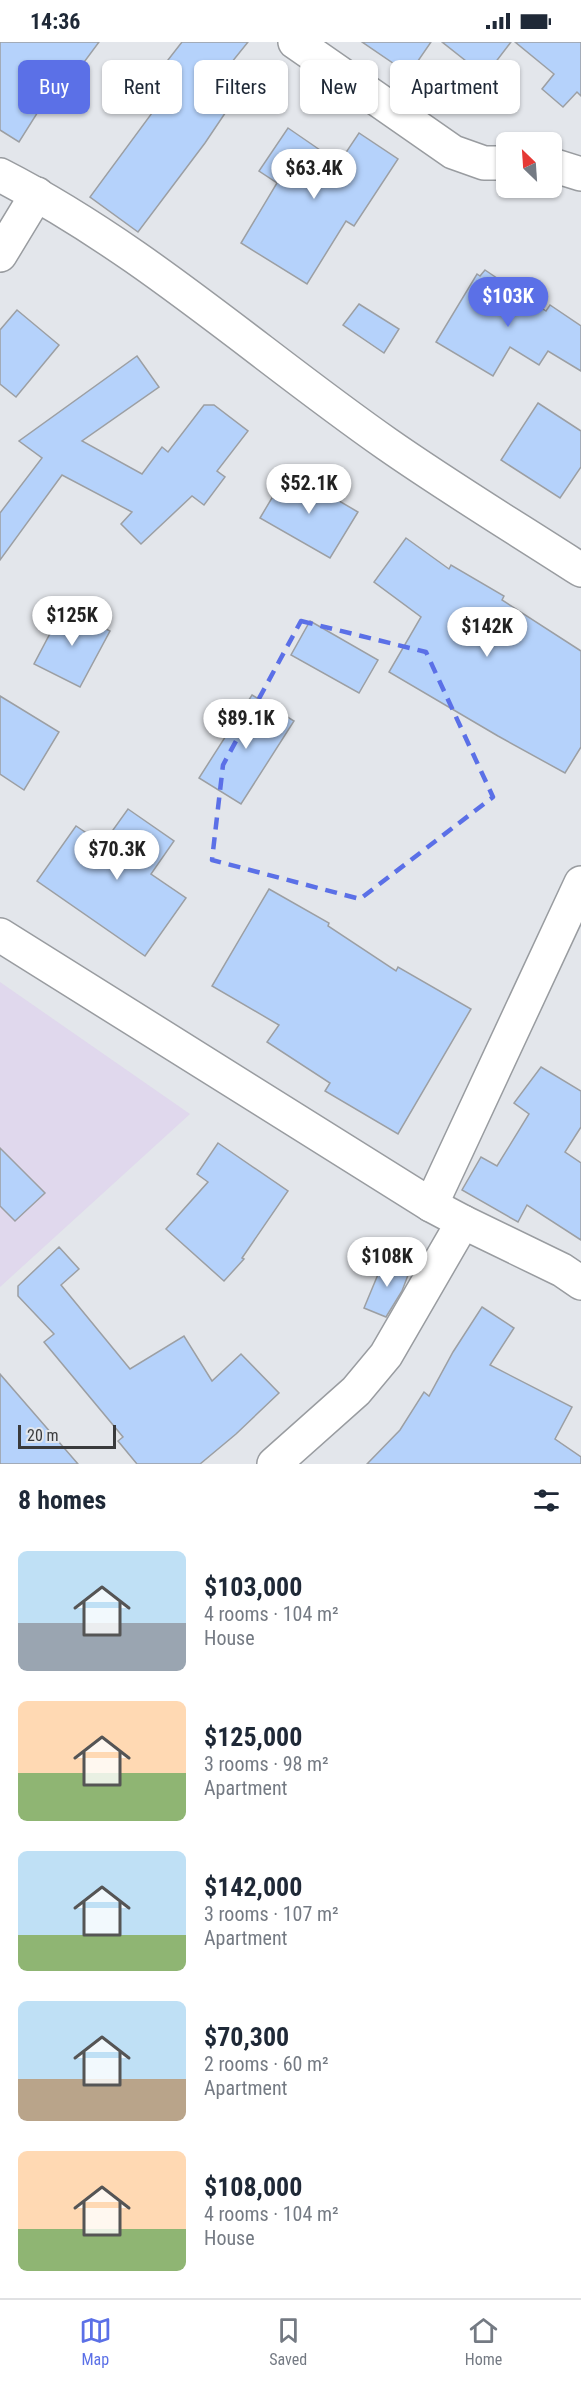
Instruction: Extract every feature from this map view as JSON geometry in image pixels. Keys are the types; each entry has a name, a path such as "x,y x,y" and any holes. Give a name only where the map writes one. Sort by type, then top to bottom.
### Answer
{"street":[{"path":"295,42 453,152 484,163 496,163"},
{"path":"562,168 581,174"},
{"path":"0,175 37,194 144,262 387,444 581,570"},
{"path":"0,255 37,194"},
{"path":"431,1205 581,883"},
{"path":"0,935 431,1205 562,1270 581,1283"},
{"path":"274,1464 356,1391 386,1355 463,1222"}],"highlighted area":[{"path":"301,621 426,652 493,797 360,899 212,860 223,765"}],"shaded area":[{"path":"0,982 190,1114 0,1287"}],"building":[{"path":"0,42 99,42 86,60 18,60 18,114 37,114 19,142 0,130"},
{"path":"182,42 248,42 234,60 194,60 194,114 225,114 138,232 90,197 151,114 182,114 182,60 168,60"},
{"path":"362,42 431,42 419,60 390,61"},
{"path":"442,42 511,42 497,60 465,60"},
{"path":"515,42 581,42 581,96 577,92 563,107 542,89 554,74"},
{"path":"288,128 339,163 359,133 398,159 354,226 346,221 307,284 241,243 277,183 259,171"},
{"path":"485,270 546,311 550,305 581,326 581,371 548,351 539,365 510,347 493,376 436,342 477,274 480,276"},
{"path":"359,304 399,329 384,353 343,325"},
{"path":"17,310 59,345 16,397 0,384 0,330"},
{"path":"137,356 159,387 82,441 142,474 162,447 168,452 204,405 214,405 248,431 217,471 225,477 204,505 192,496 141,544 121,524 132,512 62,475 0,560 0,513 42,458 19,441"},
{"path":"538,403 581,431 581,467 560,498 501,460"},
{"path":"288,471 358,512 330,558 260,518"},
{"path":"406,538 449,569 451,565 504,596 502,600 581,651 581,747 565,773 389,672 421,617 374,582"},
{"path":"64,607 110,631 80,687 34,664"},
{"path":"310,621 378,660 359,693 291,655"},
{"path":"252,695 294,721 241,804 199,778"},
{"path":"0,696 59,732 24,790 0,774"},
{"path":"128,809 174,841 151,874 186,898 145,956 37,881 76,826 103,844"},
{"path":"269,889 329,923 328,926 396,971 398,967 471,1009 398,1134 325,1091 330,1083 267,1042 279,1025 212,986"},
{"path":"541,1067 581,1091 581,1127 565,1152 581,1163 581,1240 527,1205 518,1222 462,1190 481,1157 497,1166 529,1114 514,1103"},
{"path":"218,1143 288,1191 242,1258 244,1259 224,1281 166,1229 208,1182 197,1174"},
{"path":"0,1148 45,1193 15,1221 0,1206"},
{"path":"59,1247 79,1269 61,1285 130,1369 184,1336 212,1381 241,1354 279,1393 200,1464 137,1464 118,1441 123,1437 44,1342 54,1334 18,1296 18,1286"},
{"path":"384,1260 410,1270 402,1291 386,1317 364,1308"},
{"path":"482,1307 514,1328 490,1365 572,1407 555,1439 581,1457 581,1464 367,1464 400,1430 424,1392 429,1396 453,1352"},
{"path":"0,1374 78,1464 0,1464"}]}
